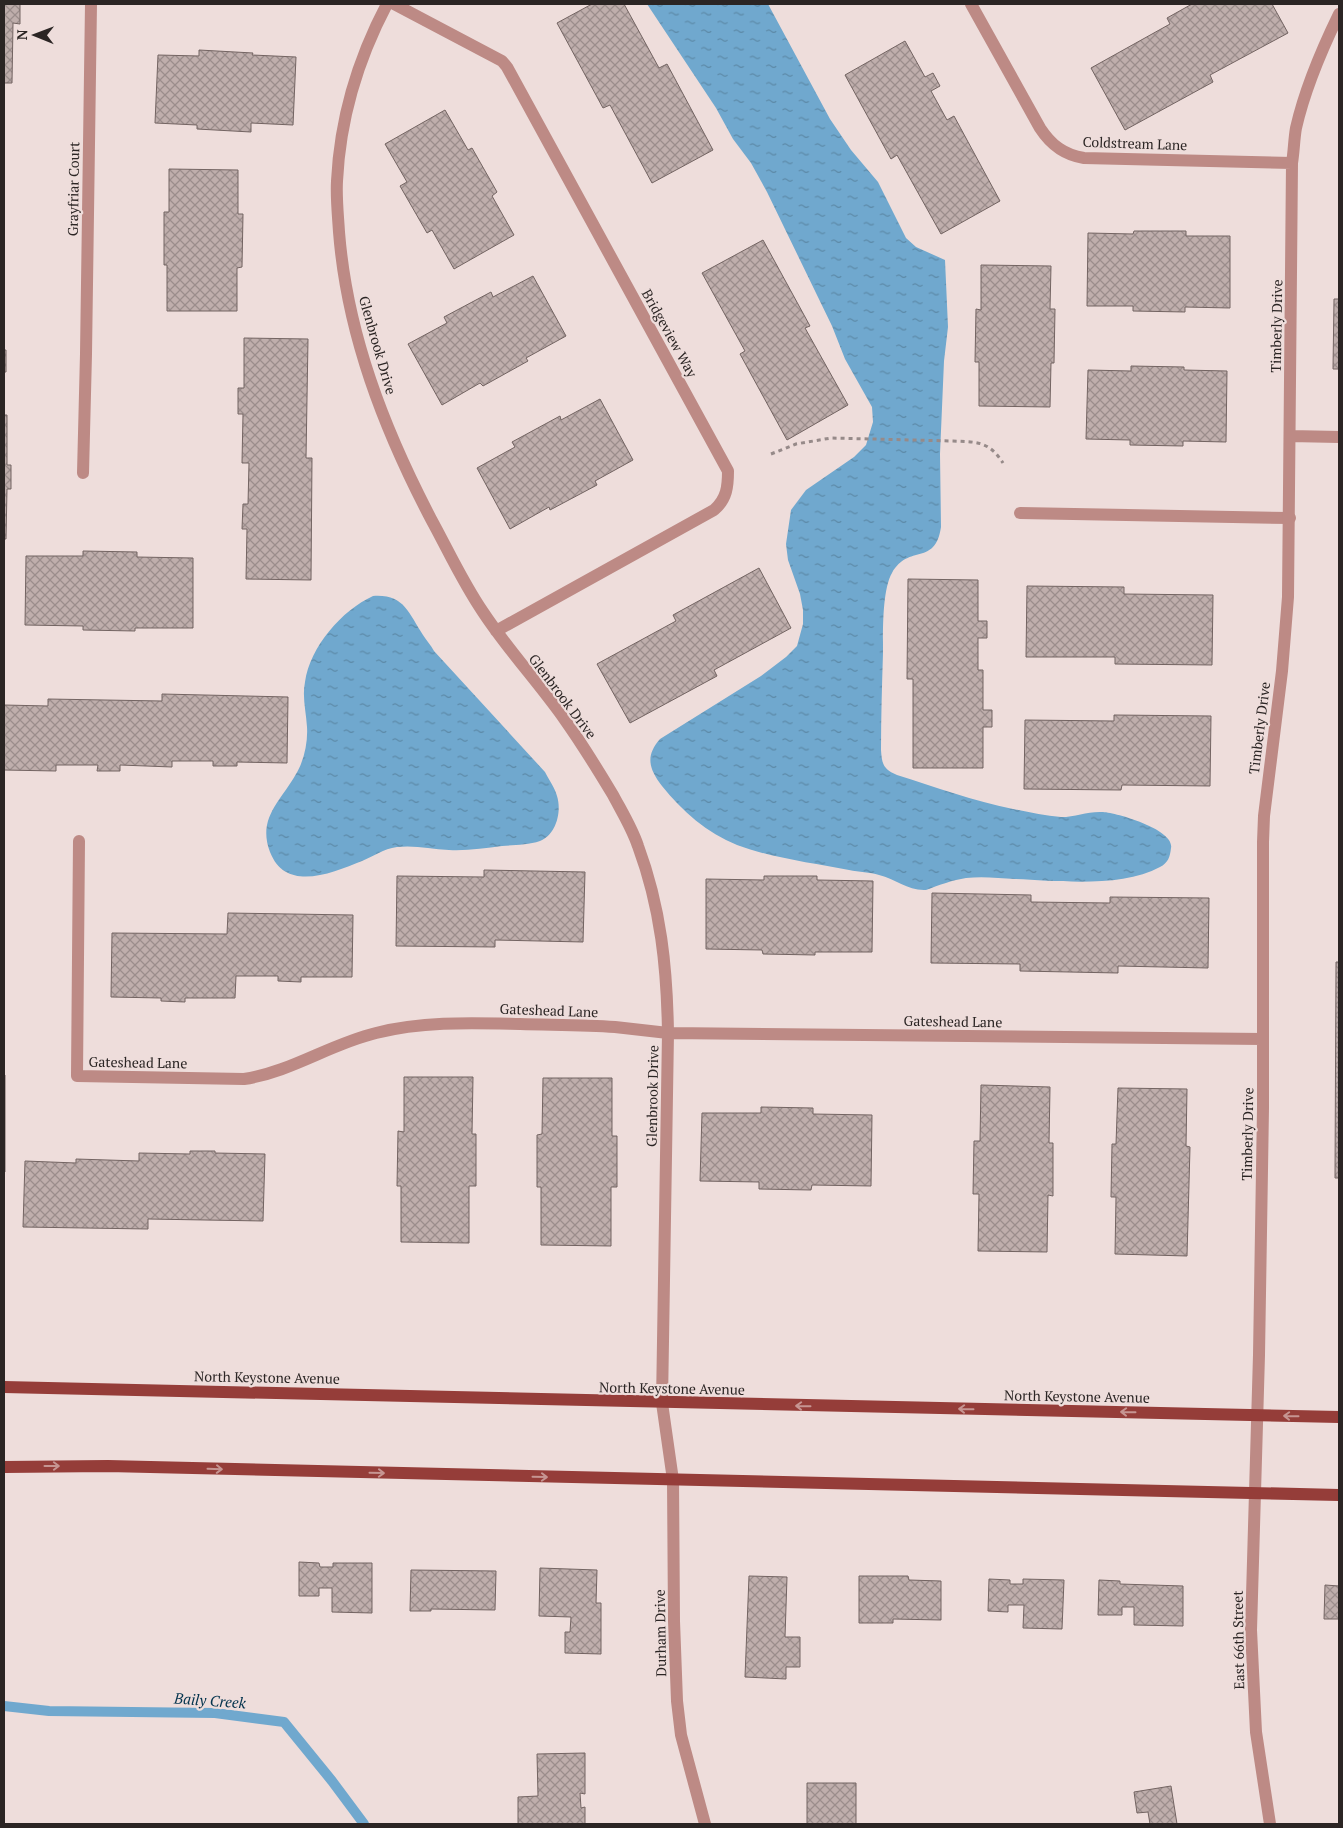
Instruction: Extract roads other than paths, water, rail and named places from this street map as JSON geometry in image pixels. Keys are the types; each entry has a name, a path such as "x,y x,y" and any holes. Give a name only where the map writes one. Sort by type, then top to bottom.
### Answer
{"main road":[{"name":"North Keystone Avenue","path":"4,1387 1339,1417"},
{"path":"4,1467 108,1466 1339,1494"}],"street":[{"name":"Grayfriar Court","path":"83,473 91,4"},
{"name":"Glenbrook Drive","path":"387,4 363,57 352,87 340,150 337,182 338,217 346,284 355,329 370,380 407,472 482,611 564,719 603,778 638,845 658,914 664,947 667,982 668,1034 662,1402 666,1438"},
{"name":"Bridgeview Way","path":"394,4 502,61 507,67 728,471 728,490 714,510 496,631"},
{"name":"Coldstream Lane","path":"971,4 1040,128 1055,147 1070,155 1084,158 1292,163"},
{"name":"Timberly Drive","path":"1256,1455 1263,1039 1264,816 1282,672 1288,598 1292,163 1296,129 1304,96 1316,64 1339,14"},
{"path":"1290,436 1339,437"},
{"path":"1020,513 1290,518"},
{"name":"Gateshead Lane","path":"79,842 77,1076 244,1079 284,1069 328,1048 376,1033 407,1026 441,1023 614,1027 668,1034 1263,1039"},
{"name":"Durham Drive","path":"666,1438 673,1480 674,1630 677,1701 681,1735 704,1824"},
{"name":"East 66th Street","path":"1256,1455 1251,1630 1253,1688 1256,1732 1270,1824"}],"water":[{"path":"647,4 768,4 830,119 851,150 878,182 906,238 916,247 945,260 948,327 944,361 940,454 941,527 938,539 933,547 899,564 892,573 886,590 883,623 881,725 881,750 884,766 897,775 998,806 1061,817 1103,812 1132,819 1155,829 1170,841 1169,857 1163,865 1145,874 1109,881 1070,882 972,877 951,881 926,890 913,889 876,874 792,860 737,845 705,828 678,804 654,774 651,762 652,751 660,739 761,676 797,646 803,624 803,610 800,594 788,560 786,544 791,510 806,490 854,457 866,445 873,422 872,407 845,359 832,326 767,192 751,163 733,139 716,108"},
{"path":"373,596 392,598 404,606 434,651 545,772 556,793 559,809 554,828 546,838 526,844 469,850 397,847 337,870 311,876 298,876 287,872 277,865 270,852 266,829 272,810 296,774 305,751 307,733 304,693 308,669 313,656 329,631 350,610"}],"waterway":[{"name":"Baily Creek","path":"4,1706 49,1711 215,1713 284,1722 364,1824"}]}
